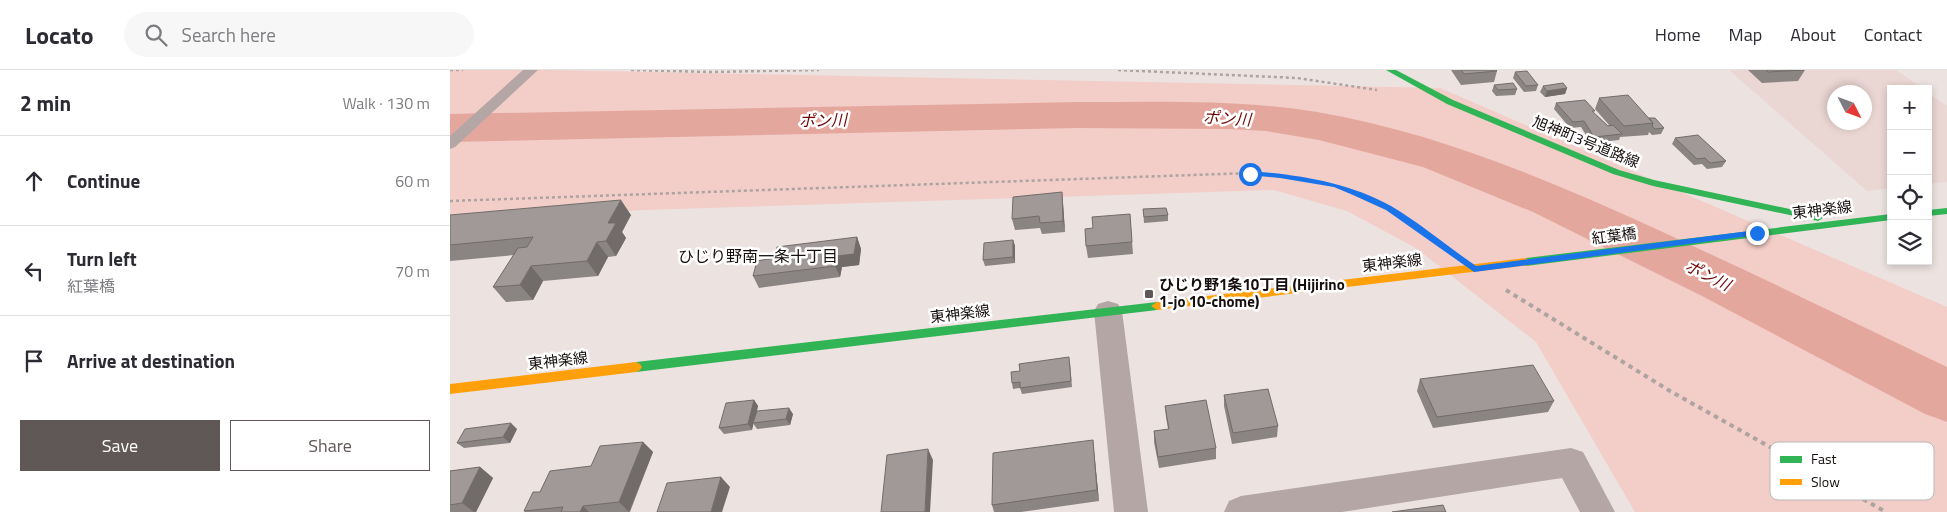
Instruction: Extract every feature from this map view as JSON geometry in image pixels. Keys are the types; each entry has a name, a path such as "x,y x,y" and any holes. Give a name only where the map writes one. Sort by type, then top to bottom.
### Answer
{"main road":[{"name":"旭神町3号道路線","path":"1390,70 1429,92 1616,172 1653,183 1842,223"},
{"path":"1932,213 1947,211"},
{"name":"東神楽線","path":"1757,233 1887,217"},
{"name":"紅葉橋","path":"1478,269 1757,233"},
{"name":"東神楽線","path":"450,389 1478,269"}],"street":[{"path":"1108,311 1131,512"},
{"path":"1241,512 1319,506 1571,462 1598,512"}],"lane":[{"path":"450,144 527,73"}],"path":[{"path":"450,70 463,70"},
{"path":"631,70 711,72 819,70"},
{"path":"1118,70 1297,78 1405,94 1429,92"},
{"path":"450,201 974,181 1260,174 1335,185 1389,208 1478,269 1670,391 1770,447"},
{"path":"1865,500 1886,512"}],"shaded area":[{"path":"450,70 548,70 1440,88 1947,307 1947,512 1635,512 1536,342 1416,248 1347,211 1274,190 643,210 450,221"},
{"path":"1729,70 1896,70 1917,85 1887,85 1887,188 1867,191"},
{"path":"1932,96 1947,106 1947,182 1932,184"}],"building":[{"path":"1461,70 1496,70 1497,71 1464,74"},
{"path":"1766,70 1804,70 1768,72"},
{"path":"1527,71 1538,85 1526,86 1515,72"},
{"path":"1513,83 1517,89 1498,90 1494,85"},
{"path":"1563,83 1567,88 1547,91 1543,86"},
{"path":"1628,95 1653,123 1624,126 1599,98"},
{"path":"1585,100 1595,111 1592,111 1608,126 1613,125 1622,134 1594,137 1584,121 1573,122 1556,103"},
{"path":"1649,118 1655,118 1664,128 1655,129"},
{"path":"1698,135 1726,161 1710,163 1705,158 1697,159 1675,138"},
{"path":"1062,192 1063,221 1040,223 1039,216 1012,219 1013,197"},
{"path":"621,200 608,223 616,223 606,241 597,242 587,261 531,266 520,285 493,287 518,248 527,247 533,237 450,245 450,215"},
{"path":"1166,208 1168,215 1144,217 1143,209"},
{"path":"1130,214 1132,242 1086,246 1085,229 1093,228 1092,217"},
{"path":"857,237 854,254 837,256 835,266 753,276 757,261 774,258 777,247"},
{"path":"1013,240 1013,257 983,260 984,243"},
{"path":"1069,357 1071,381 1020,388 1020,382 1012,383 1011,372 1020,371 1019,364"},
{"path":"1533,365 1554,401 1437,417 1420,379"},
{"path":"1268,389 1278,426 1233,433 1224,395"},
{"path":"754,400 748,424 719,428 726,403"},
{"path":"1206,400 1216,448 1158,457 1154,431 1169,429 1165,406"},
{"path":"789,408 786,419 753,423 757,411"},
{"path":"511,423 503,437 457,443 465,429"},
{"path":"1093,440 1097,490 992,505 993,453"},
{"path":"643,442 619,502 583,506 580,512 561,512 563,507 524,511 533,492 540,492 550,471 591,466 600,446"},
{"path":"928,449 925,512 881,512 887,455"},
{"path":"480,467 462,503 450,505 450,471"},
{"path":"721,477 711,512 657,512 667,483"},
{"path":"1443,505 1446,512 1392,512"}],"waterway":[{"name":"ポン川","path":"450,128 1077,115 1230,116 1266,118 1319,126 1377,139 1440,157 1551,201 1722,282 1947,396"}],"traffic: fast":[{"path":"1390,70 1450,102 1616,172 1653,183 1818,218"},
{"path":"1932,213 1947,211"},
{"path":"1526,262 1887,217"},
{"path":"636,367 1157,306"}],"traffic: slow":[{"path":"1157,306 1526,262"},
{"path":"450,389 636,367"}],"place":[{"name":"ひじり野1条10丁目 (Hijirino 1-jo 10-chome)","path":"1149,294"}],"district":[{"name":"ひじり野南一条十丁目","path":"758,256"}],"route":[{"path":"1250,174 1280,176 1335,185 1355,193 1389,208 1474,269 1757,233"}]}
